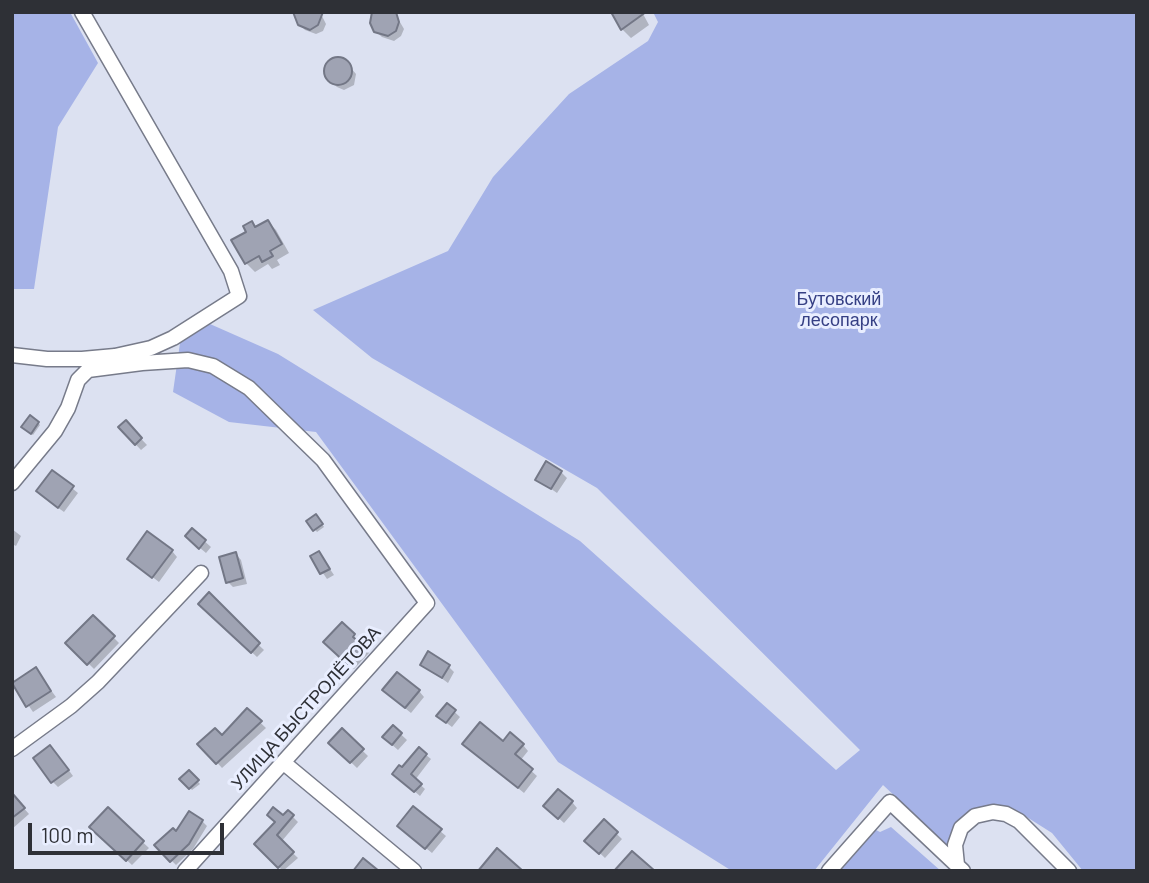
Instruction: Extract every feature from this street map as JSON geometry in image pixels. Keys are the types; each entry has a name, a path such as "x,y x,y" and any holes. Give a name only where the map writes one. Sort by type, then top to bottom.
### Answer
{"street":[{"path":"12,355 82,359 115,356 151,348 173,338 239,296 232,271 82,12"},
{"name":"УЛИЦА БЫСТРОЛЁТОВА","path":"12,483 55,431 68,408 78,380 88,370 158,361 188,360 200,363 235,378 249,388 323,460 427,603 185,871"},
{"path":"12,749 71,706 98,682 201,573"},
{"path":"284,763 414,871"},
{"path":"830,871 890,802 960,868"},
{"path":"960,868 956,845 961,828 975,816 993,812 1006,814 1019,821 1069,871"}],"green space":[{"path":"12,12 70,12 98,63 58,127 34,289 12,289"},
{"name":"Бутовский лесопарк","path":"653,12 1137,12 1137,871 1083,871 1052,833 1010,809 984,810 952,846 948,846 883,785 814,871 732,871 558,762 316,432 229,422 173,392 180,343 210,324 278,354 580,541 836,770 860,750 597,488 372,358 313,310 448,251 493,177 569,94 648,41 658,22"},
{"path":"891,827 941,871 840,871 876,830 880,832"}],"building":[{"path":"293,12 323,12 318,25 310,30 298,25"},
{"path":"372,12 396,12 399,22 396,31 388,36 374,32 370,23"},
{"path":"611,12 646,12 621,30"},
{"path":"338,57 348,61 352,71 348,81 338,85 328,81 324,71 328,61"},
{"path":"268,220 282,244 270,251 273,256 262,262 259,256 245,264 231,240 246,232 243,226 252,221 255,227"},
{"path":"30,415 39,422 31,434 21,427"},
{"path":"126,420 142,438 135,445 118,427"},
{"path":"546,461 562,471 551,489 535,480"},
{"path":"52,470 74,486 58,508 36,491"},
{"path":"316,514 323,524 313,531 306,521"},
{"path":"192,528 206,540 199,549 185,536"},
{"path":"147,531 173,550 152,578 127,559"},
{"path":"319,551 330,569 320,574 310,556"},
{"path":"236,552 243,578 226,583 219,557"},
{"path":"209,592 260,643 251,653 198,604"},
{"path":"93,615 115,636 87,665 65,643"},
{"path":"342,622 365,647 348,665 323,642"},
{"path":"428,651 450,665 442,678 420,665"},
{"path":"36,667 51,691 26,707 12,683"},
{"path":"397,672 420,690 405,708 382,690"},
{"path":"447,703 456,710 446,723 436,716"},
{"path":"247,708 262,721 216,764 197,744 215,728 222,735"},
{"path":"480,722 503,741 510,732 524,744 515,754 533,769 518,788 462,744"},
{"path":"393,725 402,733 392,745 382,737"},
{"path":"342,728 364,749 350,763 328,743"},
{"path":"50,745 69,770 51,783 33,758"},
{"path":"419,747 427,754 411,774 422,784 414,792 392,774 399,765 402,767"},
{"path":"189,770 199,780 189,789 179,779"},
{"path":"558,789 573,801 558,819 543,806"},
{"path":"12,793 25,808 12,818"},
{"path":"413,806 442,829 425,849 397,826"},
{"path":"108,807 144,841 126,861 89,827"},
{"path":"273,807 283,815 288,810 294,815 277,835 294,852 278,868 254,844 275,822 267,815"},
{"path":"189,811 203,820 189,844 170,862 154,845 173,828 176,831"},
{"path":"604,819 618,832 599,854 584,841"},
{"path":"497,848 523,871 478,871"},
{"path":"632,851 655,871 614,871"},
{"path":"363,858 379,871 353,871"}]}
